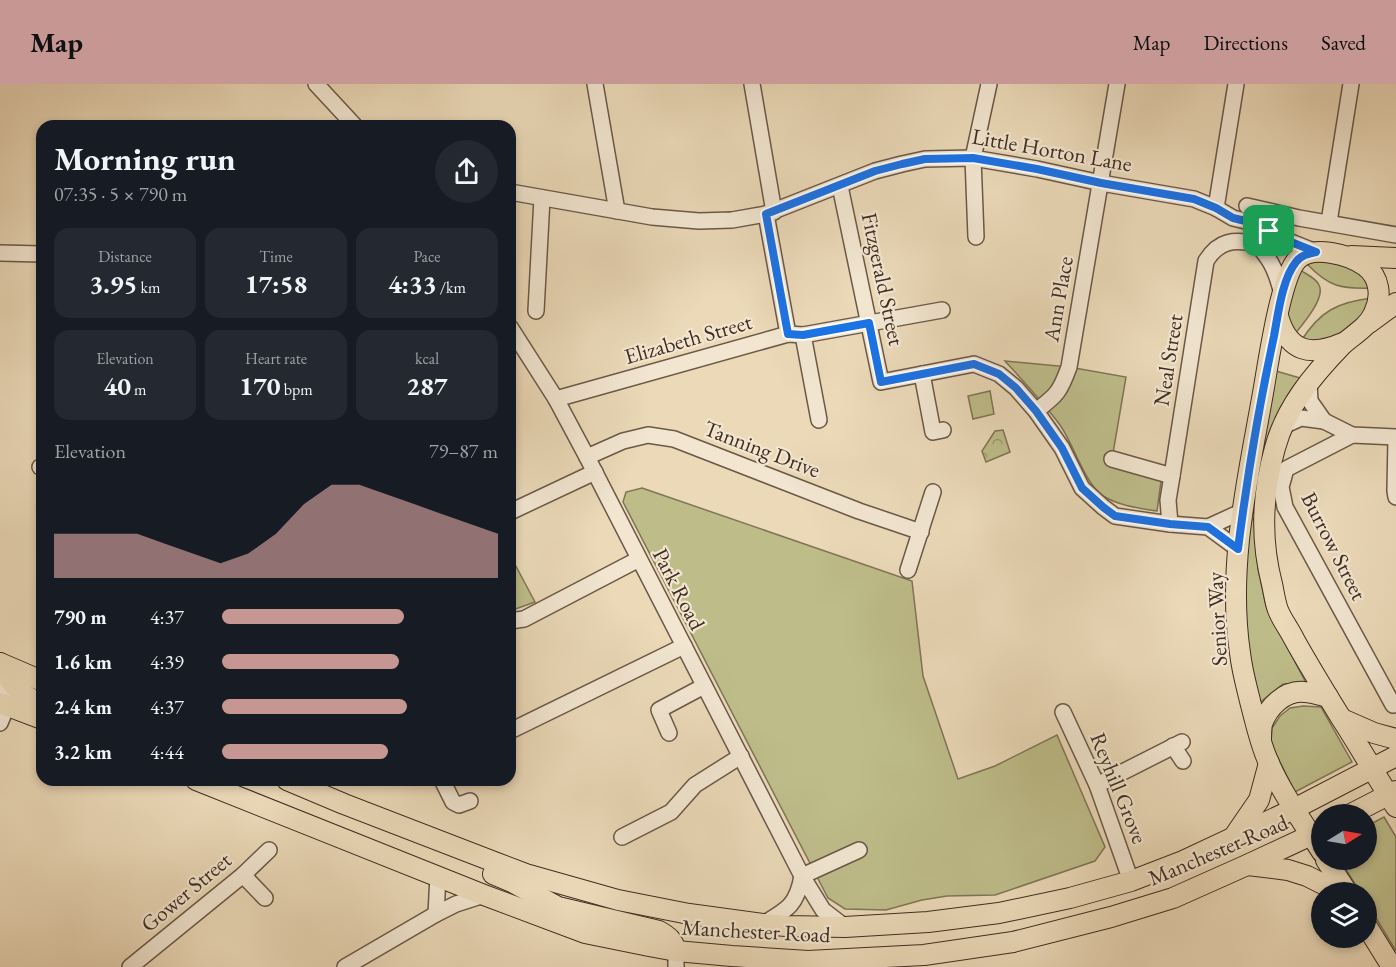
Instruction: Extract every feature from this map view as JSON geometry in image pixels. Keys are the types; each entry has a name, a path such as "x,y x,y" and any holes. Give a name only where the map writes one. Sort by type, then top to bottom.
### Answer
{"main road":[{"path":"1316,252 1345,256 1396,258"},
{"name":"Senior Way","path":"1311,830 1294,809 1269,763 1261,741 1239,650 1236,602 1238,549 1243,511 1282,294 1296,261 1306,254 1316,252"},
{"path":"1345,256 1366,266 1378,285 1377,307 1368,323"},
{"path":"1377,804 1394,798 1328,697 1278,610 1267,568 1263,529 1266,484 1281,427 1294,404 1345,342 1396,303"},
{"path":"1278,316 1285,335 1293,344 1308,351 1330,349 1345,342"},
{"path":"0,663 36,678"},
{"path":"0,663 19,692 36,701"},
{"path":"1261,741 1262,725 1267,714 1275,703 1288,694 1305,692 1328,697"},
{"path":"2,707 36,717"},
{"path":"1342,719 1374,733 1396,739"},
{"name":"Manchester Road","path":"301,786 526,874 618,900 689,914 763,924 845,927 928,922 999,913 1070,898 1131,881 1184,861 1294,809 1396,756"},
{"path":"1233,837 1259,800 1269,763"},
{"name":"Manchester Road","path":"211,786 585,933 649,946 676,959 732,956 808,961 924,955 1013,942 1112,917 1173,898 1248,865 1311,842"},
{"path":"429,836 452,857 512,882 558,907 658,931 670,937 674,943 676,959"},
{"path":"1248,865 1288,870 1319,882"},
{"path":"676,959 683,928 689,914"},
{"path":"1377,943 1392,967"},
{"path":"707,967 732,956"}],"street":[{"path":"316,84 349,120"},
{"path":"595,84 617,211"},
{"path":"752,84 770,213 796,335 819,420"},
{"path":"976,237 973,158 989,84"},
{"name":"Ann Place","path":"1036,411 1052,399 1062,387 1069,367 1117,84"},
{"path":"1216,208 1236,84"},
{"path":"1329,222 1351,84"},
{"name":"Little Horton Lane","path":"516,193 652,218 699,221 732,220 770,213 875,171 902,164 925,159 973,158 1194,199 1216,208 1233,218 1257,244 1273,265 1282,294"},
{"name":"Fitzgerald Street","path":"840,186 881,382 922,374"},
{"path":"536,311 542,198"},
{"path":"1247,206 1299,218 1396,235"},
{"name":"Little Horton Lane","path":"1233,218 1254,223 1281,238 1316,252"},
{"path":"1368,256 1379,246 1377,236 1371,229"},
{"name":"Neal Street","path":"1170,524 1168,500 1206,261 1217,247 1226,243 1257,244"},
{"path":"0,253 36,254"},
{"name":"Elizabeth Street","path":"556,399 796,335 942,310"},
{"name":"Park Road","path":"516,351 556,399 802,876 823,910 845,927"},
{"path":"943,430 933,432 922,374 974,364 999,374 1016,388 1036,411 1062,448 1082,488 1115,516 1208,527 1243,511"},
{"path":"1309,383 1310,401 1324,421 1336,429 1352,435 1396,438 1396,497"},
{"path":"1281,427 1300,418 1324,421"},
{"name":"Tanning Drive","path":"587,457 622,441 648,435 674,439 859,511 921,532"},
{"name":"Burrow Street","path":"1352,435 1286,469 1281,487 1285,507 1393,705"},
{"path":"1112,459 1172,476"},
{"path":"516,509 595,472"},
{"path":"908,570 933,492"},
{"path":"1208,527 1238,549"},
{"path":"516,620 524,619 639,559"},
{"path":"516,728 684,646"},
{"path":"0,663 2,707"},
{"path":"669,733 659,710 704,686"},
{"name":"Reyhill Grove","path":"1063,712 1097,785 1131,881"},
{"path":"1097,785 1178,744 1183,761"},
{"path":"622,837 671,812 694,785 741,756"},
{"path":"445,786 453,802 459,805 470,801"},
{"name":"Gower Street","path":"130,967 243,875 269,850"},
{"path":"763,924 790,906 798,895 802,876 859,850"},
{"path":"243,875 265,898"},
{"path":"436,915 438,876"},
{"path":"345,967 456,904 484,895"}],"green space":[{"path":"1313,261 1329,261 1359,269 1372,288 1344,287 1329,282 1307,264"},
{"path":"1300,270 1316,280 1320,290 1312,311 1294,335 1286,315 1287,301"},
{"path":"1372,298 1368,308 1359,318 1336,336 1321,343 1301,341 1315,322 1331,310 1349,302"},
{"path":"1005,361 1069,367 1126,377 1112,459 1162,474 1157,511 1129,506 1103,496 1085,473 1060,425"},
{"path":"1276,371 1300,378 1266,441 1263,442"},
{"path":"990,391 994,414 973,419 968,396"},
{"path":"1003,430 1010,452 986,462 982,451 995,431"},
{"path":"642,488 912,581 923,676 958,779 995,766 1057,735 1105,847 1095,861 995,895 947,896 886,910 845,909 828,898 623,502 626,492"},
{"path":"1254,518 1258,569 1266,606 1306,683 1283,684 1258,704 1245,629 1245,563 1249,523"},
{"path":"516,566 535,602 516,609"},
{"path":"1321,707 1352,762 1295,792 1271,744 1272,728 1280,716 1290,708"},
{"path":"1384,817 1396,837 1396,951 1377,920 1377,882 1354,882 1346,870 1377,870 1377,821"}],"route":[{"path":"973,158 1194,199 1233,218 1254,223 1269,231 1316,252 1301,256 1296,261 1282,294 1267,368 1238,549 1208,527 1115,516 1082,488 1062,448 1036,411 1016,388 999,374 974,364 881,382 869,323 803,335 788,334 766,214 875,171 925,159 973,158"}]}
